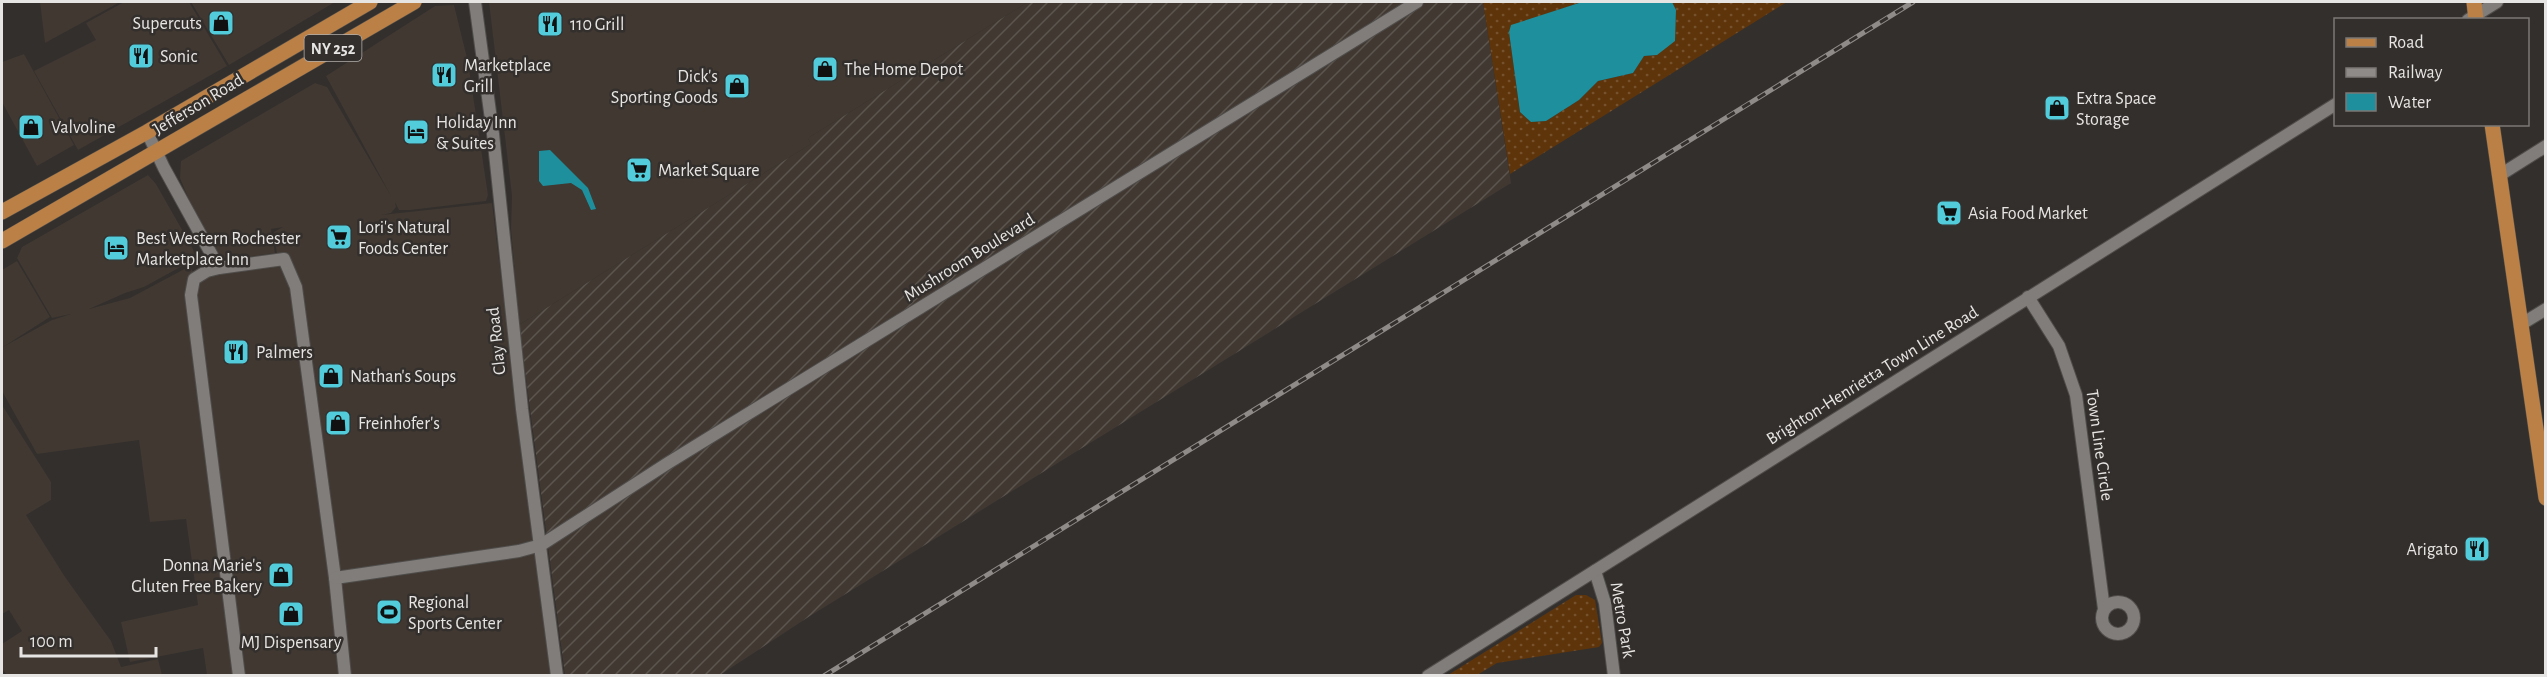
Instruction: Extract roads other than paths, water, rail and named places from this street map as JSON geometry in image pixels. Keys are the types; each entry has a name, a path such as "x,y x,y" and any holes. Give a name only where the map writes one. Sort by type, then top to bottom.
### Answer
{"main road":[{"name":"Jefferson Road","path":"2,212 147,132 370,2"},
{"name":"Jefferson Road","path":"2,242 414,2"},
{"path":"2492,126 2545,493"}],"street":[{"name":"Clay Road","path":"475,2 493,134 514,340 557,675"},
{"name":"Mushroom Boulevard","path":"335,578 519,551 541,545 660,468 1417,2"},
{"path":"2473,14 2497,2"},
{"name":"Brighton-Henrietta Town Line Road","path":"1428,675 2334,105"},
{"path":"147,132 219,268"},
{"path":"2500,174 2546,146"},
{"path":"239,675 191,295 194,279 207,271 284,259 296,287 335,578 345,675"},
{"name":"Town Line Circle","path":"2028,297 2060,346 2076,395 2104,609"},
{"path":"2520,325 2546,309"},
{"name":"Metro Park","path":"1595,571 1605,603 1614,675"}],"water":[{"path":"1582,2 1672,2 1676,10 1675,41 1657,55 1644,56 1633,73 1598,81 1579,100 1546,121 1531,122 1520,112 1509,32 1511,25"},
{"path":"550,150 588,188 596,209 591,210 582,190 571,183 543,186 539,181 539,151"}],"railway":[{"path":"824,676 1913,2"}],"place":[{"name":"Supercuts","path":"221,23"},
{"name":"110 Grill","path":"550,24"},
{"name":"Sonic","path":"141,56"},
{"name":"The Home Depot","path":"825,69"},
{"name":"Marketplace Grill","path":"444,75"},
{"name":"Dick's Sporting Goods","path":"737,86"},
{"name":"Extra Space Storage","path":"2057,108"},
{"name":"Valvoline","path":"31,127"},
{"name":"Holiday Inn & Suites","path":"416,132"},
{"name":"Market Square","path":"639,170"},
{"name":"Asia Food Market","path":"1949,213"},
{"name":"Lori's Natural Foods Center","path":"339,237"},
{"name":"Best Western Rochester Marketplace Inn","path":"116,248"},
{"name":"Palmers","path":"236,352"},
{"name":"Nathan's Soups","path":"331,376"},
{"name":"Freinhofer's","path":"338,423"},
{"name":"Arigato","path":"2477,549"},
{"name":"Donna Marie's Gluten Free Bakery","path":"281,575"},
{"name":"Regional Sports Center","path":"389,612"},
{"name":"MJ Dispensary","path":"291,614"}]}
